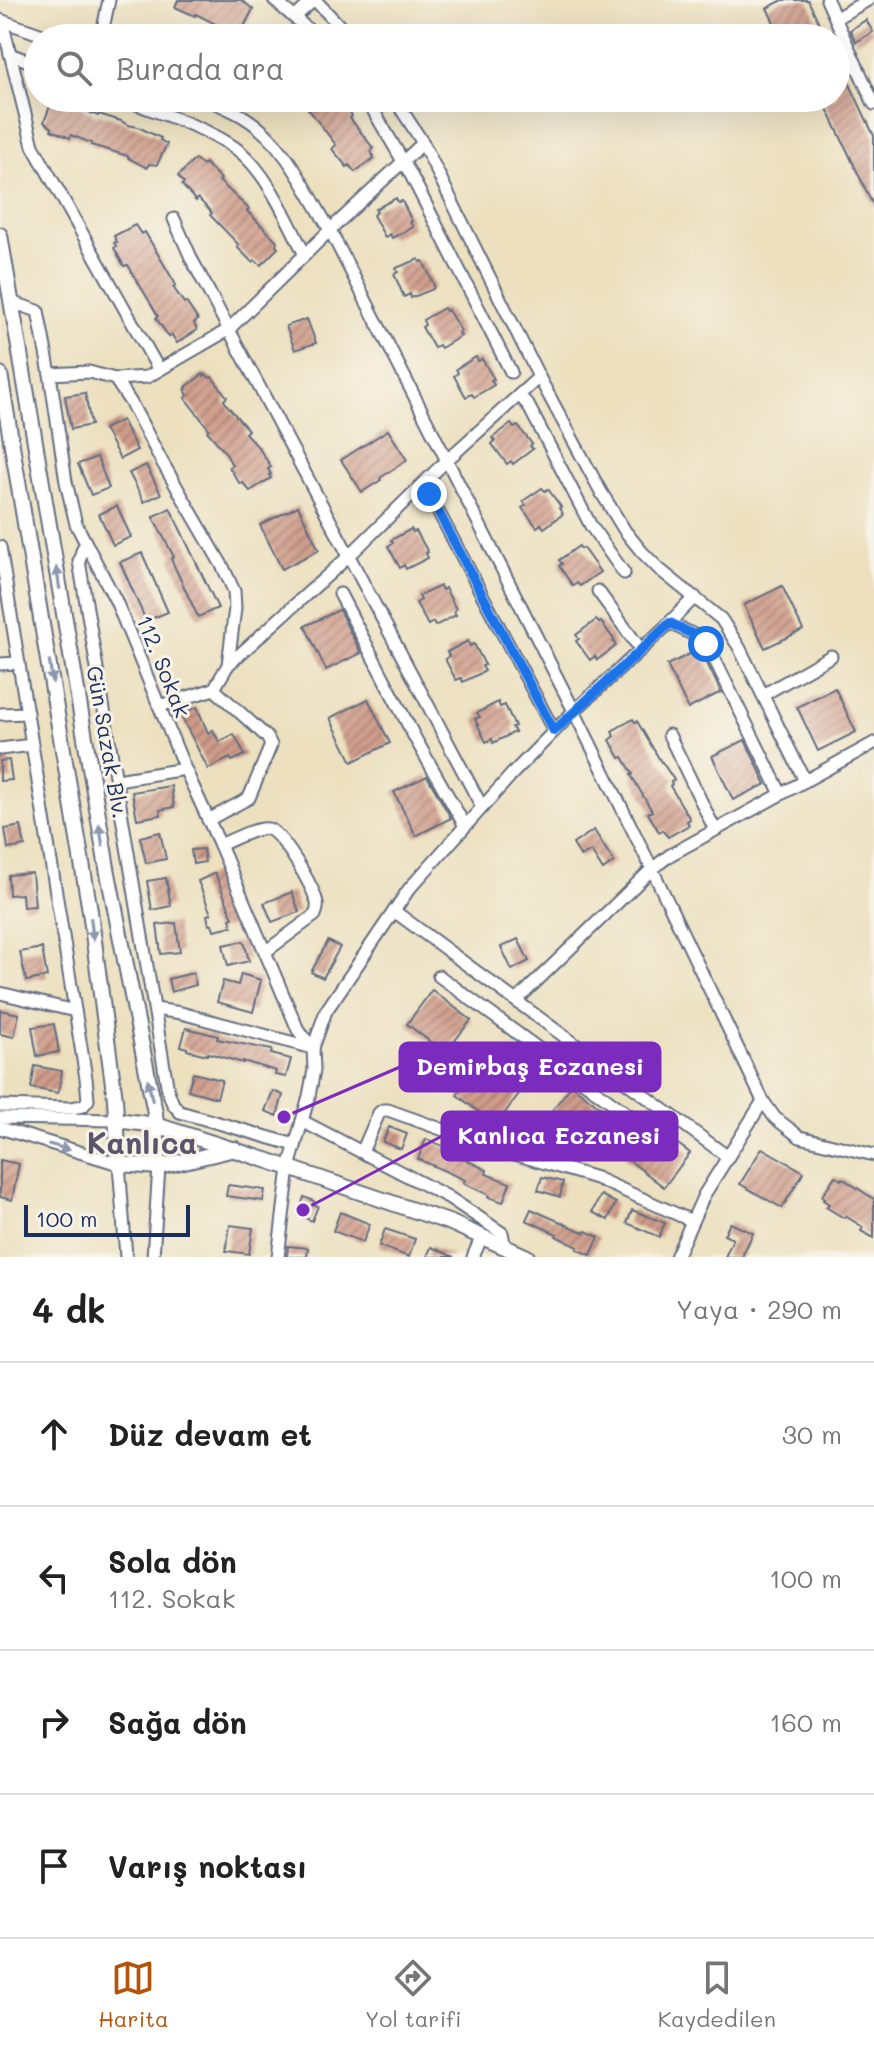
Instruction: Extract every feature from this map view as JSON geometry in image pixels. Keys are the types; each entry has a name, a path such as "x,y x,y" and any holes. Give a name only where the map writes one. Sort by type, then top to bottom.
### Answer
{"main road":[{"name":"Gün Sazak Blv.","path":"0,235 107,868 156,1125 159,1167"},
{"name":"Gün Sazak Blv.","path":"0,374 90,911 119,1164"},
{"path":"116,1120 156,1125 235,1149 451,1223 527,1257"},
{"path":"119,1164 159,1167 235,1149"}],"street":[{"path":"104,24 109,0"},
{"path":"274,0 303,24"},
{"path":"295,17 314,0 337,24"},
{"path":"827,0 839,24"},
{"path":"836,18 868,0"},
{"path":"1,20 24,28"},
{"path":"1,20 24,110"},
{"path":"850,50 874,104"},
{"path":"10,54 24,60"},
{"path":"24,112 33,146 159,370"},
{"path":"156,112 235,148 256,169 269,188 305,255"},
{"path":"233,112 270,137 286,157 330,230 574,711 763,1101 775,1118 800,1137 874,1155"},
{"path":"374,112 511,372"},
{"path":"403,112 423,143 539,377 601,492 625,531 659,569 721,619 739,647 805,781"},
{"path":"50,374 89,372 115,379 147,377 228,330 423,143"},
{"path":"174,219 228,330 482,807"},
{"name":"112. Sokak","path":"11,302 38,311 67,491 76,524 116,601 298,1030 313,1048"},
{"path":"159,706 214,689 228,665 539,377"},
{"path":"115,379 234,591 228,665"},
{"path":"519,395 528,405 591,526 624,573"},
{"path":"419,487 429,494 554,731"},
{"path":"87,546 83,548 79,561 168,1091 180,1112 295,1145"},
{"path":"0,547 88,1100 83,1106 71,1108 0,1106"},
{"path":"598,591 641,650"},
{"path":"340,594 465,826"},
{"path":"278,1257 289,1168 309,1096 314,1070 313,1048 326,1011 409,889 465,826 574,711 695,597"},
{"path":"670,623 698,637 709,648 781,794"},
{"path":"763,695 831,656"},
{"path":"0,664 19,663"},
{"path":"208,820 249,798 271,745 267,737 214,689"},
{"path":"0,714 27,713"},
{"path":"669,735 715,830"},
{"path":"516,1001 670,855 874,743"},
{"path":"0,749 32,745"},
{"path":"117,780 185,769"},
{"path":"220,845 262,828 273,831 293,855 314,895 317,903 315,915 265,952"},
{"path":"394,911 728,1157"},
{"path":"439,976 629,1115"},
{"path":"0,993 75,1011"},
{"path":"155,1009 313,1048"},
{"path":"554,1060 569,1040"},
{"path":"676,1257 704,1195 763,1101"},
{"path":"362,1152 379,1113 388,1110 494,1148 596,1178 692,1221"},
{"path":"0,1118 116,1120"},
{"path":"302,1121 448,1197 502,1233 505,1247"},
{"path":"0,1128 119,1164"},
{"name":"Gün Sazak Blv.","path":"119,1164 126,1257"},
{"name":"Gün Sazak Blv.","path":"153,1257 159,1167"},
{"path":"473,1257 482,1236"}],"building":[{"path":"178,0 241,0 253,9 246,24 215,24 175,7"},
{"path":"783,0 808,0 819,23 774,24 767,8"},
{"path":"866,20 873,32 856,42 850,30"},
{"path":"850,84 874,136 874,207 829,112 850,112"},
{"path":"48,112 89,112 138,127 167,144 157,165 149,164 147,168 128,156 51,130 44,122"},
{"path":"311,112 352,112 350,118 373,148 374,158 355,172 332,149 336,145"},
{"path":"195,159 203,165 205,163 221,179 219,181 277,241 278,248 261,265 254,260 252,262 237,247 239,245 210,215 212,213 182,185 184,183 178,176"},
{"path":"396,198 398,202 402,201 413,227 392,238 390,234 385,237 373,215 377,212 375,209"},
{"path":"135,225 141,234 145,232 176,285 173,287 198,320 194,323 197,330 177,343 156,318 158,316 128,265 124,266 114,248 117,242 114,236"},
{"path":"419,259 423,261 433,289 411,298 410,294 404,297 394,274 398,272 396,268"},
{"path":"444,308 461,331 461,336 441,348 439,345 434,348 422,327 425,325 423,320"},
{"path":"307,319 316,343 295,350 286,326"},
{"path":"476,357 478,361 482,359 494,379 491,380 494,385 474,397 472,394 466,397 454,376 458,373 456,369"},
{"path":"203,374 212,377 227,397 224,400 226,404 248,430 245,433 271,467 268,469 271,478 250,491 243,483 240,484 229,467 232,465 225,452 185,398 188,395 186,387"},
{"path":"85,393 91,425 71,429 65,396"},
{"path":"122,420 137,450 120,459 104,429"},
{"path":"511,424 514,428 518,426 533,449 513,464 511,461 507,464 492,444 495,441 492,438"},
{"path":"388,430 407,460 362,492 341,460"},
{"path":"97,457 109,488 91,495 78,464"},
{"path":"146,465 161,494 144,502 129,473"},
{"path":"542,488 545,491 548,489 563,514 544,528 541,524 537,527 522,508 526,505 523,501"},
{"path":"117,506 131,537 113,545 99,514"},
{"path":"298,506 319,550 282,569 260,525"},
{"path":"170,508 218,608 198,617 171,559 174,557 153,517"},
{"path":"411,529 416,531 428,552 428,558 406,569 404,565 400,568 388,546 393,543 391,540"},
{"path":"579,546 600,572 580,586 577,583 573,586 559,566 562,564 559,560"},
{"path":"142,553 168,612 146,621 120,562"},
{"path":"440,586 442,590 445,588 456,615 435,626 433,622 428,625 416,603 421,600 419,596"},
{"path":"782,586 803,630 765,648 744,605"},
{"path":"339,610 361,653 326,670 305,626"},
{"path":"596,620 601,622 616,646 597,660 595,656 590,660 576,641 579,639 576,635"},
{"path":"468,641 470,646 474,644 485,671 463,682 461,678 456,680 445,659 449,656 447,652"},
{"path":"698,650 721,692 688,709 667,665"},
{"path":"835,688 856,732 818,751 797,707"},
{"path":"368,699 390,743 352,762 330,718"},
{"path":"498,702 500,707 505,705 515,732 493,743 492,739 486,742 475,719 480,717 477,713"},
{"path":"197,707 208,733 213,730 219,742 234,734 245,755 232,761 230,758 208,769 180,714"},
{"path":"633,719 674,780 670,786 690,819 687,821 689,825 668,837 662,830 659,832 633,774 610,740 614,737 612,731"},
{"path":"745,740 766,784 733,800 712,756"},
{"path":"9,760 12,780 0,781 0,761"},
{"path":"427,776 451,818 416,836 394,792"},
{"path":"171,786 174,807 160,810 161,815 137,819 132,792"},
{"path":"21,826 25,846 8,849 5,829"},
{"path":"594,830 614,862 603,870 591,851 581,857 573,844"},
{"path":"160,832 166,859 146,863 140,837"},
{"path":"203,849 205,862 193,864 191,850"},
{"path":"32,873 35,906 23,907 22,894 9,895 8,875"},
{"path":"215,873 233,918 230,919 232,926 214,930 212,924 209,925 207,915 211,914 198,881"},
{"path":"166,878 171,906 152,910 147,881"},
{"path":"292,892 299,912 272,922 264,903"},
{"path":"176,923 180,952 161,954 157,925"},
{"path":"518,939 529,961 512,970 501,947"},
{"path":"244,941 249,961 228,966 223,945"},
{"path":"328,941 340,947 323,978 311,972"},
{"path":"42,948 47,977 26,981 20,952"},
{"path":"193,973 196,985 171,992 168,979"},
{"path":"241,974 261,980 253,1012 217,1002 223,981 238,985"},
{"path":"432,990 471,1020 445,1053 407,1024"},
{"path":"0,1010 19,1014 14,1037 0,1034"},
{"path":"54,1024 59,1052 37,1056 32,1027"},
{"path":"186,1028 218,1036 217,1039 272,1050 271,1054 291,1059 286,1077 243,1061 187,1050 181,1046"},
{"path":"483,1062 521,1091 496,1125 457,1095"},
{"path":"35,1066 62,1071 58,1093 31,1088"},
{"path":"193,1073 222,1080 217,1098 188,1090"},
{"path":"572,1085 610,1115 585,1148 546,1118"},
{"path":"273,1091 283,1095 277,1116 265,1111"},
{"path":"651,1124 690,1153 664,1187 625,1157"},
{"path":"389,1127 407,1134 401,1149 383,1142"},
{"path":"426,1139 464,1155 462,1158 487,1170 486,1174 510,1183 503,1202 463,1183 465,1180 418,1159"},
{"path":"762,1148 804,1172 782,1208 740,1184"},
{"path":"0,1160 19,1164 12,1200 0,1197"},
{"path":"835,1176 874,1199 874,1238 861,1231 863,1227 826,1207 829,1204 822,1196"},
{"path":"542,1177 563,1182 560,1197 538,1190"},
{"path":"228,1185 265,1190 263,1201 226,1196"},
{"path":"601,1195 616,1203 608,1220 592,1212"},
{"path":"304,1197 318,1206 312,1221 298,1215"},
{"path":"531,1209 599,1237 591,1255 526,1220"},
{"path":"632,1210 665,1223 659,1237 627,1223"},
{"path":"340,1212 370,1224 363,1242 333,1231"},
{"path":"730,1223 753,1233 742,1257 725,1257 733,1239 724,1235"},
{"path":"230,1225 253,1228 249,1254 226,1251"},
{"path":"385,1229 415,1239 409,1257 379,1246"},
{"path":"288,1246 308,1248 307,1257 287,1257"},
{"path":"431,1247 454,1257 427,1257"}],"place":[{"name":"Demirbaş Eczanesi","path":"284,1117"},
{"name":"Kanlıca Eczanesi","path":"303,1210"}],"district":[{"name":"Kanlıca","path":"142,1142"}],"route":[{"path":"429,494 554,731 670,623 706,644"}]}
